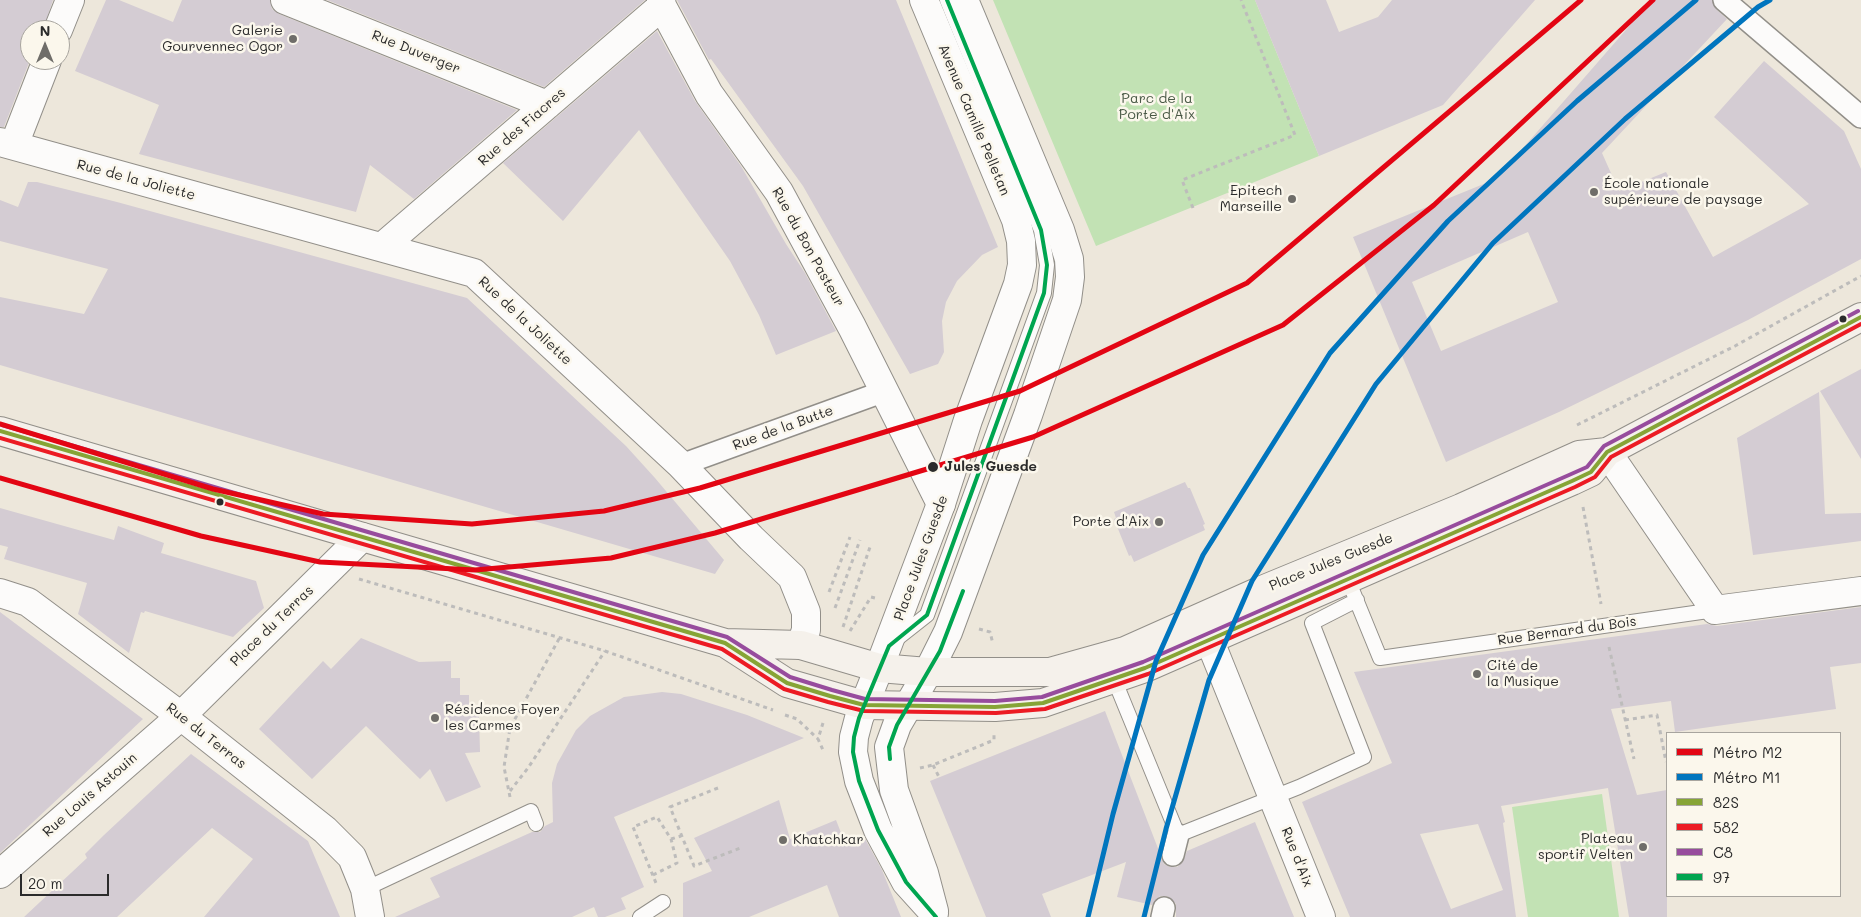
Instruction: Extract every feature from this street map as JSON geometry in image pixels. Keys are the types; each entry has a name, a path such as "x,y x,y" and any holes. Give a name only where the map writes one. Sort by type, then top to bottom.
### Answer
{"main road":[{"path":"1465,517 1579,455 1607,452 1861,317"},
{"path":"0,431 725,643 801,645 884,657"},
{"path":"1465,517 1572,481 1591,472 1607,452"},
{"name":"Place Jules Guesde","path":"725,643 787,683 864,705 995,707 1043,703 1110,668 1205,629 1348,579 1465,517"},
{"name":"Place Jules Guesde","path":"884,657 928,672 1050,672 1110,668"}],"street":[{"path":"62,20 70,0"},
{"name":"Rue Duverger","path":"285,0 548,105"},
{"name":"Avenue Camille Pelletan","path":"924,0 1016,220 1041,234"},
{"path":"935,915 924,873 894,790 889,747 897,725 940,651 1028,415 1067,300 1069,259 1041,234 964,0"},
{"path":"1724,0 1861,117"},
{"name":"Rue des Fiacres","path":"382,247 548,105 661,3"},
{"name":"Rue du Bon Pasteur","path":"661,3 709,94 779,192 885,392 941,504"},
{"path":"7,144 42,70"},
{"name":"Rue de la Joliette","path":"7,144 474,273 681,465 751,538 792,577 806,612 806,630 801,645"},
{"name":"Place Jules Guesde","path":"884,657 941,504 968,420 1018,284 1022,265 1041,234"},
{"name":"Rue de la Butte","path":"681,465 885,392"},
{"path":"1607,452 1715,610"},
{"name":"Place du Terras","path":"181,716 362,537"},
{"name":"Rue Bernard du Bois","path":"1715,610 1861,591"},
{"name":"Rue du Terras","path":"0,593 28,602 181,716 325,830 352,857 365,889 370,917"},
{"path":"1205,629 1272,796"},
{"path":"884,657 864,705 854,737 853,752 859,781 878,830 906,882 935,915"},
{"name":"Rue Louis Astouin","path":"0,874 181,716"},
{"name":"Rue d'Aix","path":"1272,796 1321,917"},
{"path":"1173,855 1178,834"}],"lane":[{"name":"Avenue Camille Pelletan","path":"947,0 1041,234"},
{"name":"Place Jules Guesde","path":"884,657 927,615 1044,293 1047,264 1041,234"},
{"name":"Place Jules Guesde","path":"1178,834 1364,757 1312,623 1348,579"},
{"name":"Rue Bernard du Bois","path":"1348,579 1380,658 1715,610"},
{"path":"1110,668 1178,834"},
{"path":"365,889 531,810 536,824"},
{"path":"640,917 664,902"}],"path":[{"path":"1193,208 1182,180 1295,135 1241,0"},
{"path":"1568,429 1735,346 1861,276"},
{"path":"1572,481 1584,510 1608,642 1634,759"},
{"path":"827,599 850,536"},
{"path":"834,612 860,540"},
{"path":"843,628 871,544"},
{"path":"329,570 560,636 605,651 797,719 818,740"},
{"path":"514,817 504,767 510,728 560,636"},
{"path":"510,791 528,768 605,651"},
{"path":"1625,720 1657,715 1666,762"},
{"path":"933,765 939,777"},
{"path":"718,788 670,807 681,836 694,866 743,847"},
{"path":"653,875 677,864 671,839 657,817 633,827 664,902"},
{"path":"671,839 681,836"}],"green space":[{"name":"Parc de la Porte d'Aix","path":"993,0 1255,0 1319,156 1096,246"},
{"path":"1602,794 1619,917 1528,917 1512,807"}],"building":[{"path":"0,0 53,0 46,20 20,20 20,70 26,70 4,127 0,127"},
{"path":"106,0 119,0 173,22 182,0 270,0 272,9 279,14 517,110 414,199 370,165 356,212 139,154 159,105 75,71"},
{"path":"327,0 645,0 544,87"},
{"path":"677,0 896,0 998,247 982,255 957,281 946,302 942,321 944,352 938,364 910,374 803,186 711,59 709,60"},
{"path":"1255,0 1326,0 1339,32 1378,17 1392,0 1535,0 1443,105 1319,156"},
{"path":"1652,0 1712,0 1716,9 1727,19 1602,153 1619,191 1666,172 1713,257 1809,204 1714,117 1764,61 1844,131 1861,169 1861,259 1748,320 1559,412 1446,462 1353,237 1496,179","holes":["1528,232 1558,302 1441,351 1412,282"]},
{"path":"657,31 695,101 741,166 805,273 836,331 776,355 759,315 730,261 639,130 563,221 503,163"},
{"path":"28,182 37,182 117,202 467,298 626,446 724,560 715,574 0,365 0,297 84,314 108,269 0,241 0,200 18,207"},
{"path":"1861,369 1861,459 1820,391"},
{"path":"1819,392 1825,514 1861,513 1861,541 1753,555 1737,438"},
{"name":"Porte d'Aix","path":"1185,482 1188,488 1190,488 1205,524 1203,525 1205,530 1134,562 1131,555 1129,556 1114,519 1116,518 1114,512"},
{"path":"0,508 114,540 118,526 164,543 161,553 256,581 264,608 233,637 145,611 144,613 141,612 129,653 78,614 87,583 4,559 8,547 0,545"},
{"path":"1861,607 1861,663 1830,667 1836,709 1675,732 1671,701 1611,709 1637,795 1666,790 1667,917 1629,917 1608,788 1501,806 1505,822 1503,823 1516,917 1350,917 1302,802 1392,763 1354,672 1707,624 1717,626","holes":["1478,824 1503,890 1451,909 1420,834"]},
{"path":"0,612 143,719 0,853"},
{"name":"Résidence Foyer les Carmes","path":"361,638 419,662 451,661 451,678 460,678 460,695 469,695 469,714 479,714 480,752 465,753 481,787 446,802 430,769 420,779 366,726 312,779 259,729 323,661 331,669"},
{"path":"662,692 681,694 747,715 804,738 614,817 644,887 621,898 626,909 605,917 598,917 594,907 572,917 395,917 440,897 430,878 532,832 540,832 545,826 553,822 552,783 557,764 576,730 590,716 624,697"},
{"path":"1105,711 1164,864 1170,867 1177,867 1182,863 1187,851 1255,822 1294,917 1176,917 1176,904 1167,896 1160,896 1152,905 1117,897 1126,862 1042,894 1051,917 986,917 930,781"},
{"path":"191,754 308,841 340,917 204,917 253,859 212,828 117,917 24,917 87,858 85,854 104,835"},
{"path":"779,800 790,839 836,820 845,843 863,835 882,870 901,917 839,917 827,885 749,917 683,917 683,883 712,871 694,838"}],"metro line":[{"name":"M2","path":"0,424 213,489 323,514 472,524 604,511 700,488 1020,391 1247,283 1581,0"},
{"name":"M2","path":"0,478 201,536 320,562 475,570 611,558 715,533 1033,437 1283,325 1434,205 1653,0"},
{"name":"M1","path":"1088,917 1113,814 1156,661 1203,555 1330,353 1448,221 1577,101 1696,0"},
{"name":"M1","path":"1144,917 1166,829 1209,680 1252,581 1376,384 1493,243 1625,119 1758,7 1770,0"}],"transit line":[{"name":"97","path":"936,917 906,882 878,830 859,781 853,752 854,737 859,718 889,646 927,615 1044,293 1047,265 1041,230 947,0"},
{"name":"C8","path":"2,425 727,637 790,677 832,690 865,699 995,701 1042,697 1143,662 1587,467 1604,446 1858,311"},
{"name":"82S","path":"0,431 725,643 787,683 830,696 864,705 995,707 1043,703 1145,668 1572,481 1591,472 1607,452 1861,317"},
{"name":"582","path":"0,438 722,649 784,689 828,702 864,711 996,713 1045,709 1148,674 1575,487 1595,477 1611,457 1861,324"},
{"name":"97","path":"890,759 889,747 897,725 940,651 963,591"}],"place":[{"name":"Galerie Gourvennec Ogor","path":"293,39"},
{"name":"École nationale supérieure de paysage","path":"1594,192"},
{"name":"Epitech Marseille","path":"1292,199"},
{"name":"Jules Guesde","path":"933,467"},
{"name":"Porte d'Aix","path":"1159,522"},
{"name":"Cité de la Musique","path":"1477,674"},
{"name":"Résidence Foyer les Carmes","path":"435,718"},
{"name":"Khatchkar","path":"783,840"},
{"name":"Plateau sportif Velten","path":"1643,847"}]}
